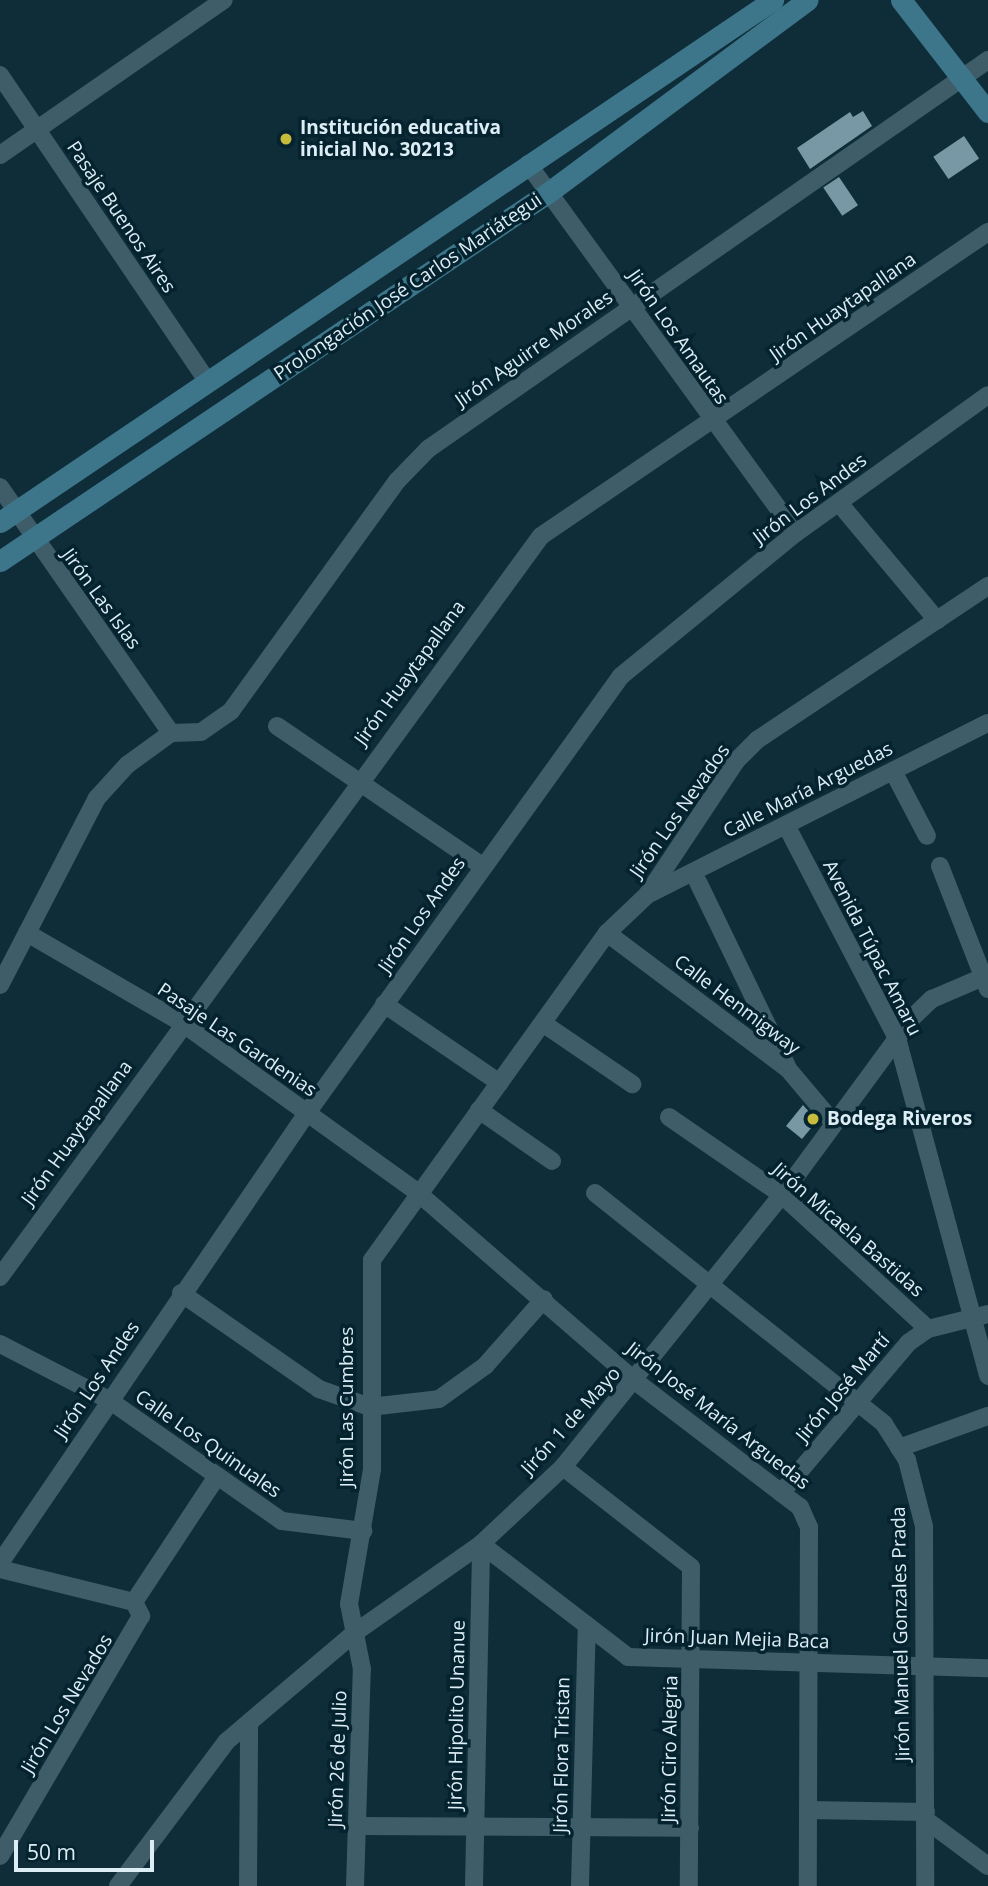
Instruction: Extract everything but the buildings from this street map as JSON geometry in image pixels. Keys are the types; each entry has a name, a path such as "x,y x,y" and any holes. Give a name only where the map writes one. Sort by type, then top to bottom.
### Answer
{"street":[{"path":"0,155 224,0"},
{"name":"Prolongación José Carlos Mariátegui","path":"0,561 549,192 808,0"},
{"path":"901,0 964,76 988,112"},
{"name":"Prolongación José Carlos Mariátegui","path":"8,516 771,1"},
{"name":"Jirón Aguirre Morales","path":"171,733 201,732 231,711 397,481 428,449 988,60"},
{"name":"Pasaje Buenos Aires","path":"0,75 207,382"},
{"name":"Jirón Los Amautas","path":"528,164 632,306 712,423 796,533"},
{"name":"Jirón Huaytapallana","path":"0,1277 357,782 541,536 712,423 988,232"},
{"name":"Jirón Los Andes","path":"0,1563 181,1293 307,1113 621,676 796,533 988,395"},
{"name":"Jirón Las Islas","path":"0,487 8,516 33,539 171,733"},
{"path":"839,503 937,620"},
{"name":"Jirón Los Nevados","path":"417,1192 544,1024 607,933 647,895 736,761 757,740 988,586"},
{"name":"Calle María Arguedas","path":"647,895 988,723"},
{"path":"277,726 482,866"},
{"path":"0,985 97,798 127,765 171,733"},
{"path":"893,771 927,835"},
{"name":"Avenida Túpac Amaru","path":"786,825 897,1038 970,1320 988,1376"},
{"path":"940,866 987,980"},
{"path":"698,882 788,1069"},
{"name":"Pasaje Las Gardenias","path":"27,933 182,1023 417,1192"},
{"name":"Calle Henmigway","path":"607,933 788,1069 832,1121"},
{"name":"Jirón 1 de Mayo","path":"118,1886 227,1741 354,1634 481,1544 563,1467 635,1381 782,1195 832,1121 897,1038 932,999 987,980"},
{"path":"384,1004 500,1083"},
{"path":"544,1024 632,1084"},
{"path":"479,1110 552,1161"},
{"name":"Jirón Micaela Bastidas","path":"669,1117 782,1195 928,1329"},
{"name":"Jirón José María Arguedas","path":"417,1192 544,1299 635,1381 800,1507 809,1527 808,1886"},
{"name":"Jirón Las Cumbres","path":"354,1634 349,1604 372,1469 368,1275 417,1192"},
{"name":"Jirón Manuel Gonzales Prada","path":"595,1193 884,1424 899,1448 918,1489 924,1527 925,1886"},
{"path":"181,1293 319,1389 370,1407 439,1398 485,1366 544,1299"},
{"name":"Jirón José Martí","path":"781,1493 908,1343 928,1329 988,1314"},
{"name":"Calle Los Quinuales","path":"0,1344 109,1400 282,1521 363,1531"},
{"path":"899,1448 988,1416"},
{"name":"Jirón Ciro Alegria","path":"563,1467 691,1567 693,1661 689,1886"},
{"name":"Jirón Los Nevados","path":"0,1856 140,1623 137,1605 217,1476"},
{"name":"Jirón Juan Mejia Baca","path":"481,1544 628,1657 988,1668"},
{"name":"Jirón Hipolito Unanue","path":"474,1886 481,1544"},
{"path":"0,1570 137,1605"},
{"name":"Jirón Flora Tristan","path":"580,1886 587,1625"},
{"name":"Jirón 26 de Julio","path":"354,1634 362,1669 355,1886"},
{"path":"248,1886 249,1723"},
{"path":"808,1810 926,1816 988,1866"},
{"path":"357,1826 690,1828"}],"place":[{"name":"Institución educativa inicial No. 30213","path":"286,139"},
{"name":"Bodega Riveros","path":"813,1119"}]}
